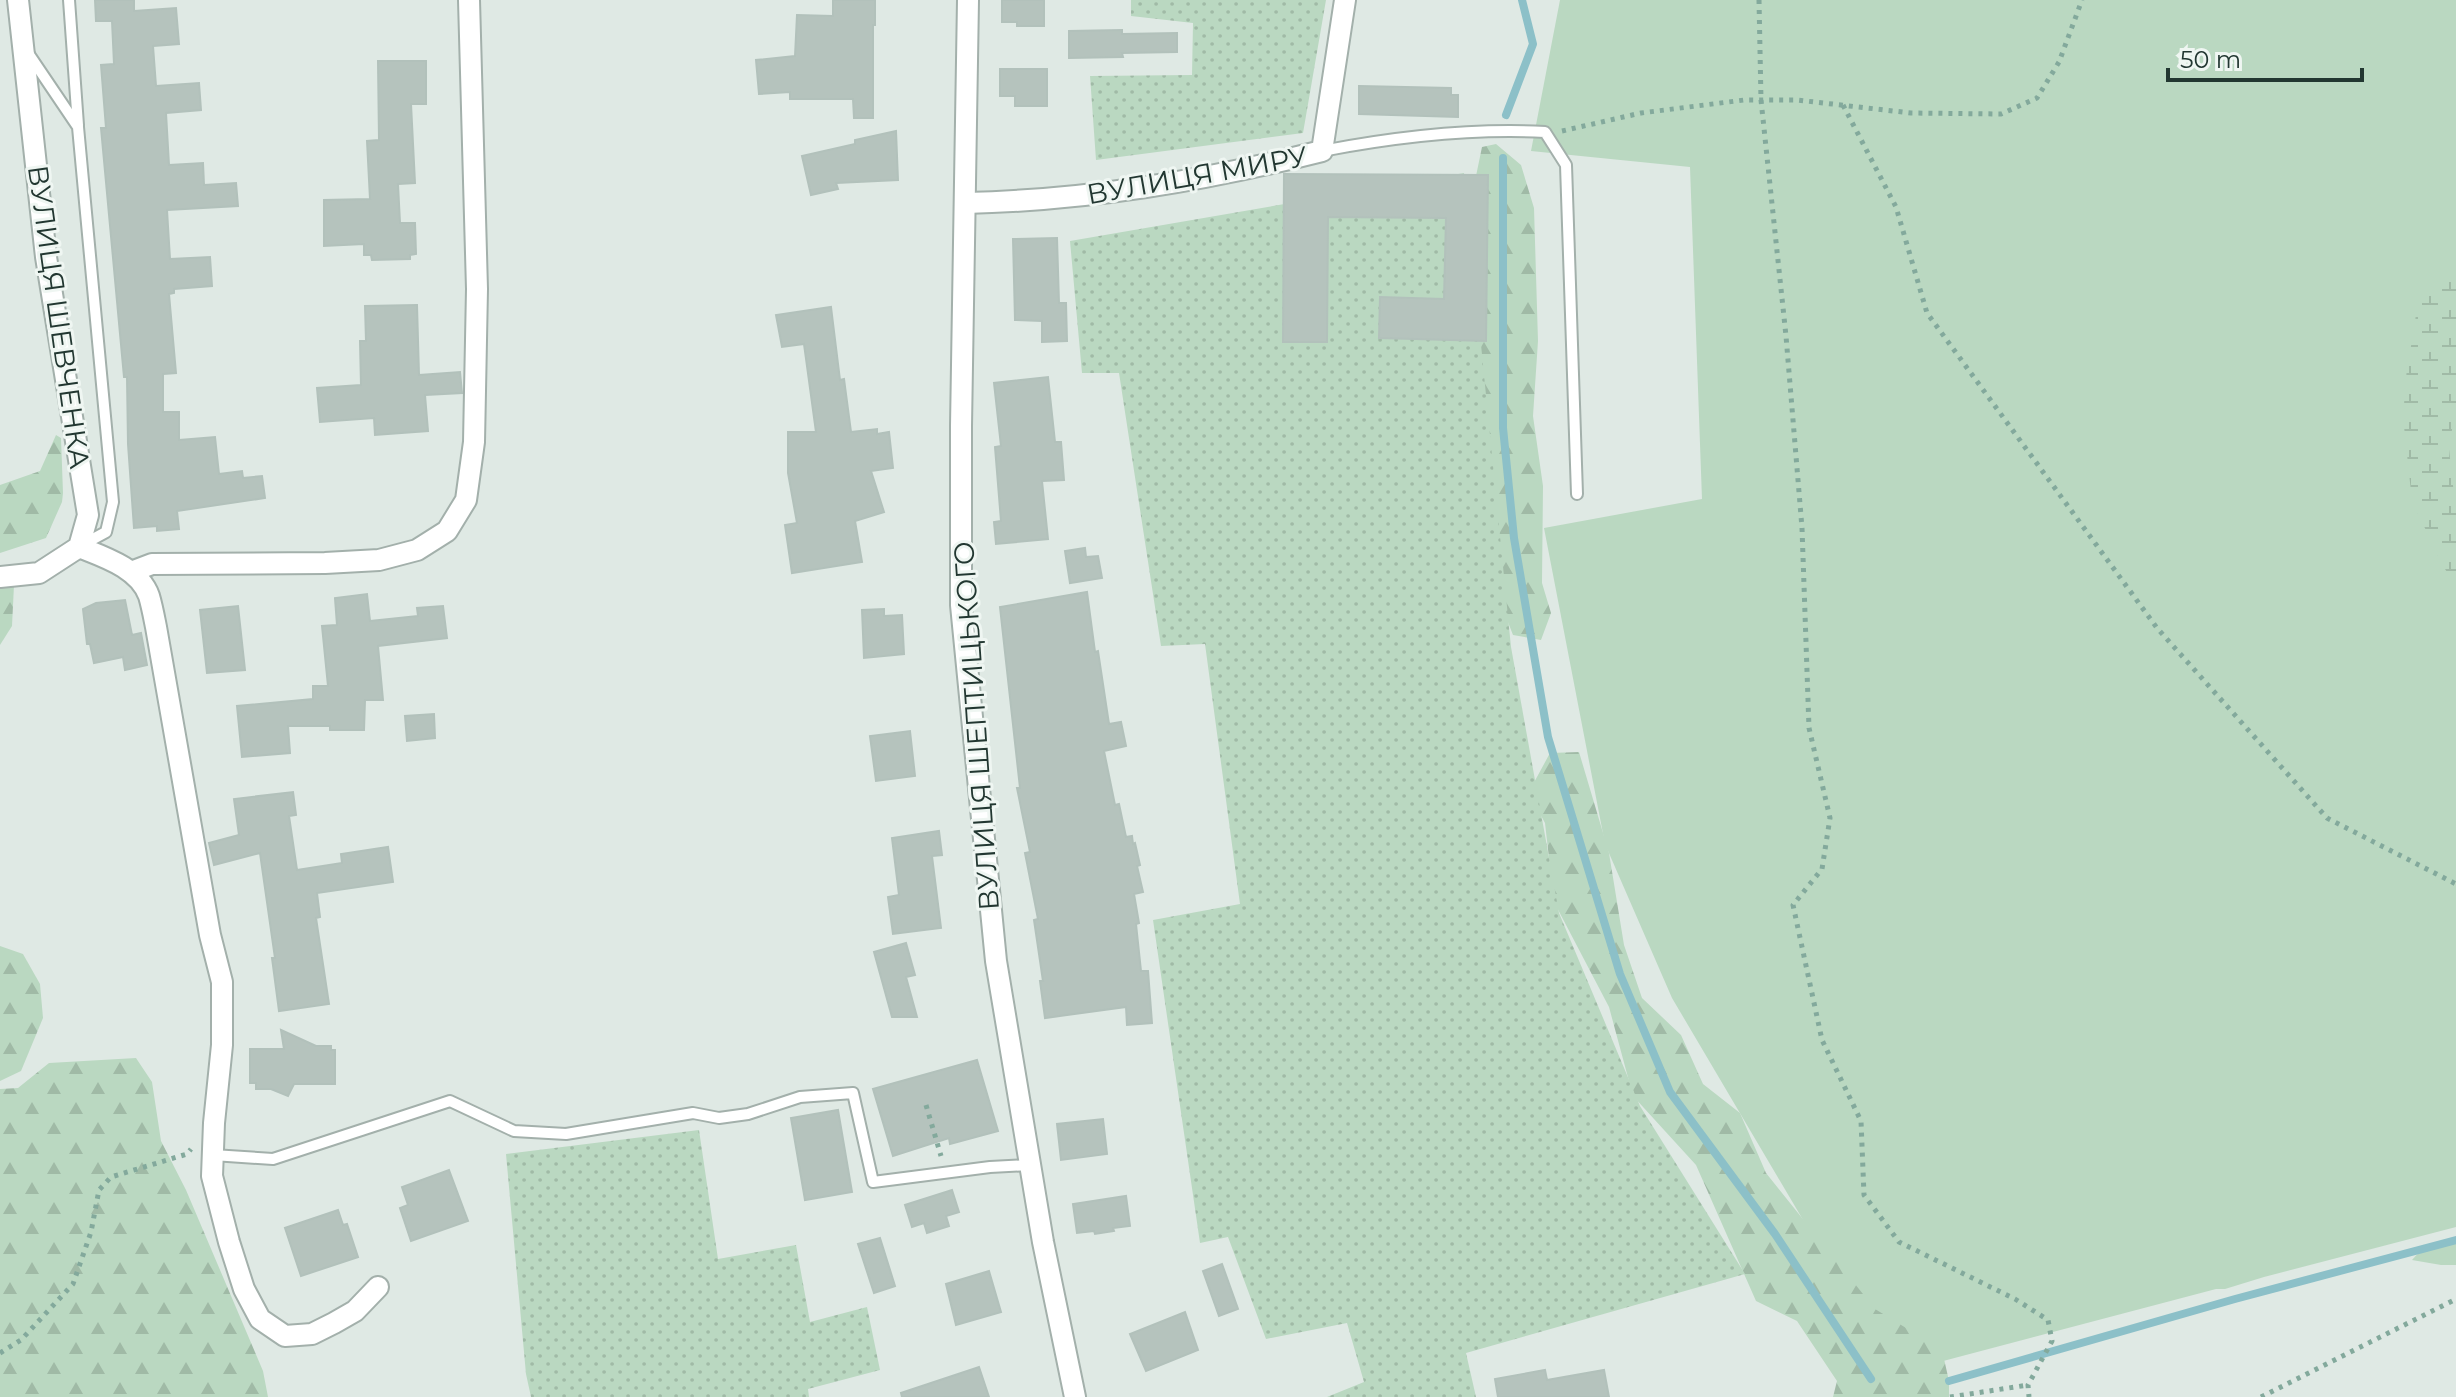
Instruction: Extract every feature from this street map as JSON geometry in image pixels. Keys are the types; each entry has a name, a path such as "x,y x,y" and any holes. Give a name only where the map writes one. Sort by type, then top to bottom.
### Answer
{"street":[{"name":"ВУЛИЦЯ ШЕВЧЕНКА","path":"18,0 46,257 88,515 79,547"},
{"path":"131,572 152,564 379,560 417,550 447,531 466,500 474,442 477,289 469,0"},
{"name":"ВУЛИЦЯ ШЕПТИЦЬКОГО","path":"968,0 961,605 996,961 1043,1242 1075,1397"},
{"name":"ВУЛИЦЯ МИРУ","path":"966,203 1009,203 1121,193 1235,173 1322,151 1345,0"},
{"path":"0,577 39,573 79,547 118,563 131,572 148,593 210,935 222,982 222,1045 212,1176 244,1289 260,1319 285,1336 312,1334 355,1311 378,1287"}],"lane":[{"path":"69,0 113,502 106,532 79,547"},
{"path":"23,45 78,127"},
{"path":"1322,151 1366,143 1500,130 1545,132 1566,165 1577,494"},
{"path":"213,1155 273,1159 450,1101 514,1131 566,1134 693,1113 719,1118 748,1114 800,1097 853,1093 873,1182 1030,1165"}],"path":[{"path":"1759,0 1761,100 1802,528 1809,728 1830,818 1822,869 1793,905 1822,1040 1861,1121 1864,1195 1899,1242 2015,1299 2048,1320 2052,1341 2028,1385 2029,1397"},
{"path":"1545,132 1568,131 1641,113 1744,100 1797,100 1911,113 2001,114 2037,98 2059,62 2082,0"},
{"path":"1843,105 1896,207 1927,313 2157,628 2327,818 2456,884"},
{"path":"926,1105 946,1173"},
{"path":"0,1353 21,1340 73,1284 91,1232 99,1190 111,1177 187,1154 200,1139 214,1131"},
{"path":"2261,1397 2456,1299"},
{"path":"1950,1397 2028,1385"}],"green space":[{"path":"1131,0 1326,0 1303,133 1096,160 1090,76 1192,75 1193,23 1131,16"},
{"path":"1560,0 2456,0 2456,1227 1894,1374 1672,998 1605,844 1544,528 1702,499 1690,167 1531,151"},
{"path":"1496,144 1521,165 1534,208 1538,341 1533,416 1543,486 1542,583 1551,613 1541,640 1513,635 1504,612 1475,402 1476,176 1482,147"},
{"path":"1464,173 1511,647 1559,913 1640,1106 1745,1274 1466,1353 1476,1397 1327,1397 1364,1382 1347,1323 1266,1339 1228,1237 1200,1243 1153,920 1240,904 1205,644 1161,646 1119,373 1082,373 1070,241"},
{"path":"2456,269 2456,404 2449,449 2456,513 2456,587 2412,501 2403,417 2417,296 2441,276"},
{"path":"56,435 61,438 63,493 46,538 0,553 0,485 40,471"},
{"path":"14,585 12,626 0,645 0,588"},
{"path":"1579,752 1609,853 1624,945 1642,998 1681,1035 1703,1084 1740,1113 1766,1173 1875,1309 1942,1350 1949,1397 1833,1397 1837,1381 1797,1321 1756,1301 1696,1165 1633,1096 1609,1007 1554,902 1545,823 1532,799 1531,788 1550,753"},
{"path":"0,946 23,954 40,984 43,1018 21,1071 0,1081"},
{"path":"136,1058 152,1082 161,1141 186,1190 263,1371 268,1397 0,1397 0,1089 18,1088 49,1063"},
{"path":"699,1130 718,1259 796,1245 810,1322 867,1307 880,1370 808,1389 809,1397 531,1397 526,1374 506,1154"},
{"path":"2456,1239 2456,1265 2412,1260 2432,1245"}],"building":[{"path":"95,0 134,0 134,11 176,8 179,44 153,46 156,86 199,83 201,110 166,113 169,165 203,163 204,185 236,183 238,206 167,210 170,259 210,257 212,286 174,289 174,293 169,294 176,373 163,374 163,412 179,412 179,440 215,437 219,474 242,471 243,478 262,476 265,498 177,511 179,529 157,531 157,526 134,528 127,377 124,377 101,128 106,128 101,65 114,64 112,21 96,21"},
{"path":"833,0 875,0 873,118 854,118 853,99 790,99 790,92 759,94 756,60 795,56 797,15 833,16"},
{"path":"1002,0 1044,0 1044,26 1017,26 1017,22 1002,22"},
{"path":"1122,30 1122,34 1177,33 1177,52 1069,58 1069,31"},
{"path":"378,61 426,61 426,104 411,104 415,183 398,184 400,223 415,223 416,254 410,255 410,259 372,260 371,255 364,255 364,244 324,246 324,200 370,199 367,141 379,140"},
{"path":"1000,69 1047,69 1047,106 1015,106 1015,96 1000,96"},
{"path":"1359,86 1451,88 1451,95 1458,95 1458,117 1359,114"},
{"path":"896,131 898,180 836,183 838,189 811,195 802,156"},
{"path":"1284,174 1488,175 1486,341 1379,338 1380,297 1444,299 1446,218 1328,217 1327,342 1283,342"},
{"path":"1057,238 1059,303 1066,303 1067,341 1042,342 1042,321 1015,320 1013,239"},
{"path":"417,305 419,375 460,372 462,393 425,395 428,431 375,435 374,418 320,422 317,388 361,385 360,341 366,341 365,306"},
{"path":"831,307 840,380 844,379 851,432 877,429 877,434 889,432 893,468 871,471 884,512 855,521 862,562 792,573 785,525 797,523 788,473 788,432 816,432 804,344 782,347 776,315"},
{"path":"1048,377 1055,442 1061,442 1064,480 1042,481 1048,539 996,544 994,522 1001,521 995,447 1001,446 994,383"},
{"path":"1085,548 1086,557 1098,556 1102,578 1070,583 1065,551"},
{"path":"1087,592 1109,724 1121,722 1126,746 1104,751 1115,805 1119,804 1126,837 1132,836 1140,865 1137,866 1143,892 1134,894 1139,923 1136,924 1141,971 1148,971 1152,1023 1127,1025 1126,1007 1045,1018 1034,920 1038,919 1025,853 1030,852 1017,788 1020,788 1000,607"},
{"path":"367,594 370,621 418,616 417,608 443,606 447,638 378,646 383,700 365,700 364,730 288,726 290,753 242,757 237,706 313,699 313,686 328,686 322,626 337,625 335,598"},
{"path":"125,600 132,635 141,633 147,665 125,670 123,657 94,663 90,644 87,644 83,609 96,603"},
{"path":"238,606 245,670 207,673 200,610"},
{"path":"884,609 884,616 902,615 904,654 864,658 862,610"},
{"path":"434,714 435,738 407,741 405,716"},
{"path":"910,731 915,776 876,781 870,736"},
{"path":"293,792 296,815 289,816 297,870 342,863 341,854 388,847 393,882 317,893 320,917 316,918 329,1004 279,1011 260,853 214,865 209,843 239,835 234,799"},
{"path":"939,831 942,855 932,856 941,928 893,934 888,897 899,895 892,838"},
{"path":"906,943 915,975 906,977 917,1017 892,1017 874,952"},
{"path":"281,1030 316,1046 331,1046 331,1050 335,1050 335,1084 294,1084 288,1096 271,1089 256,1089 256,1083 250,1083 250,1049 284,1049"},
{"path":"977,1060 998,1131 950,1144 949,1138 893,1156 873,1089"},
{"path":"838,1110 852,1192 805,1200 791,1118"},
{"path":"1103,1119 1107,1154 1061,1160 1057,1124"},
{"path":"449,1170 468,1221 411,1241 400,1208 408,1205 402,1187"},
{"path":"952,1190 959,1212 946,1216 949,1226 927,1233 924,1223 912,1227 905,1205"},
{"path":"1126,1196 1130,1226 1095,1234 1094,1231 1077,1233 1073,1204"},
{"path":"338,1210 343,1225 347,1224 358,1257 301,1276 285,1228"},
{"path":"880,1238 895,1286 874,1293 858,1244"},
{"path":"1222,1264 1238,1309 1219,1316 1203,1271"},
{"path":"989,1271 1001,1312 956,1325 946,1284"},
{"path":"1185,1312 1198,1350 1146,1371 1130,1334"},
{"path":"979,1367 989,1397 902,1397 901,1393"},
{"path":"1545,1370 1547,1380 1604,1370 1609,1397 1498,1397 1495,1379"}],"waterway":[{"path":"1506,115 1533,44 1522,0"},
{"path":"1503,158 1503,428 1514,538 1548,737 1620,974 1670,1092 1775,1234 1871,1379"},
{"path":"1949,1381 2456,1240"}]}
